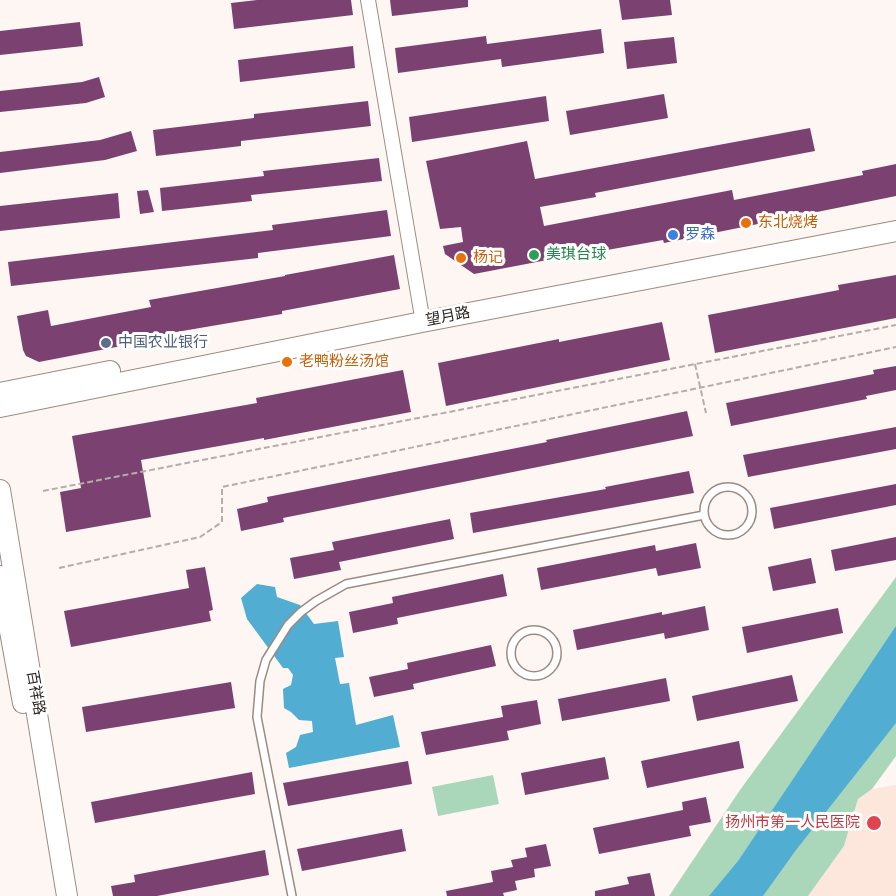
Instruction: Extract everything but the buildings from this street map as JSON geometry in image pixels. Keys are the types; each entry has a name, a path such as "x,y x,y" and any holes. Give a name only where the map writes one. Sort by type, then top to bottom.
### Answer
{"street":[{"path":"368,0 421,311"},
{"name":"望月路","path":"0,393 896,219"},
{"name":"望月路","path":"0,407 422,322 896,231"},
{"name":"百祥路","path":"0,490 68,896"},
{"name":"百祥路","path":"0,576 56,896"}],"lane":[{"path":"723,487 735,488 746,495 752,506 751,518 744,529 733,534 720,533 710,527 704,516 705,503 708,498 723,487"},
{"path":"292,896 257,717 260,681 266,660 288,626 316,600 346,584 704,516"},
{"path":"537,629 550,635 557,648 555,663 551,669 538,676 530,676 516,668 511,653 516,638 530,630 537,629"}],"path":[{"path":"42,491 896,325"},
{"path":"59,568 200,537 222,522 222,487 896,348"},
{"path":"695,364 706,413"}],"shaded area":[{"name":"扬州市第一人民医院","path":"896,785 896,896 808,896 844,846 858,799 872,789"}],"green space":[{"path":"896,577 896,756 872,789 858,799 844,846 808,896 669,896 740,790"},
{"path":"493,775 499,804 438,816 432,787"}],"water":[{"path":"257,584 275,587 277,597 300,605 314,624 338,621 344,657 335,658 340,684 349,683 356,725 393,715 400,747 289,768 286,753 296,747 300,735 313,732 312,721 299,720 284,708 283,689 291,685 293,675 288,668 283,668 247,619 241,598"},
{"path":"896,626 896,723 796,850 763,896 709,896 738,861"}],"place":[{"name":"东北烧烤","path":"746,223"},
{"name":"罗森","path":"673,235"},
{"name":"美琪台球","path":"534,255"},
{"name":"杨记","path":"461,258"},
{"name":"中国农业银行","path":"106,343"},
{"name":"老鸭粉丝汤馆","path":"287,362"},
{"name":"扬州市第一人民医院","path":"874,823"}]}
